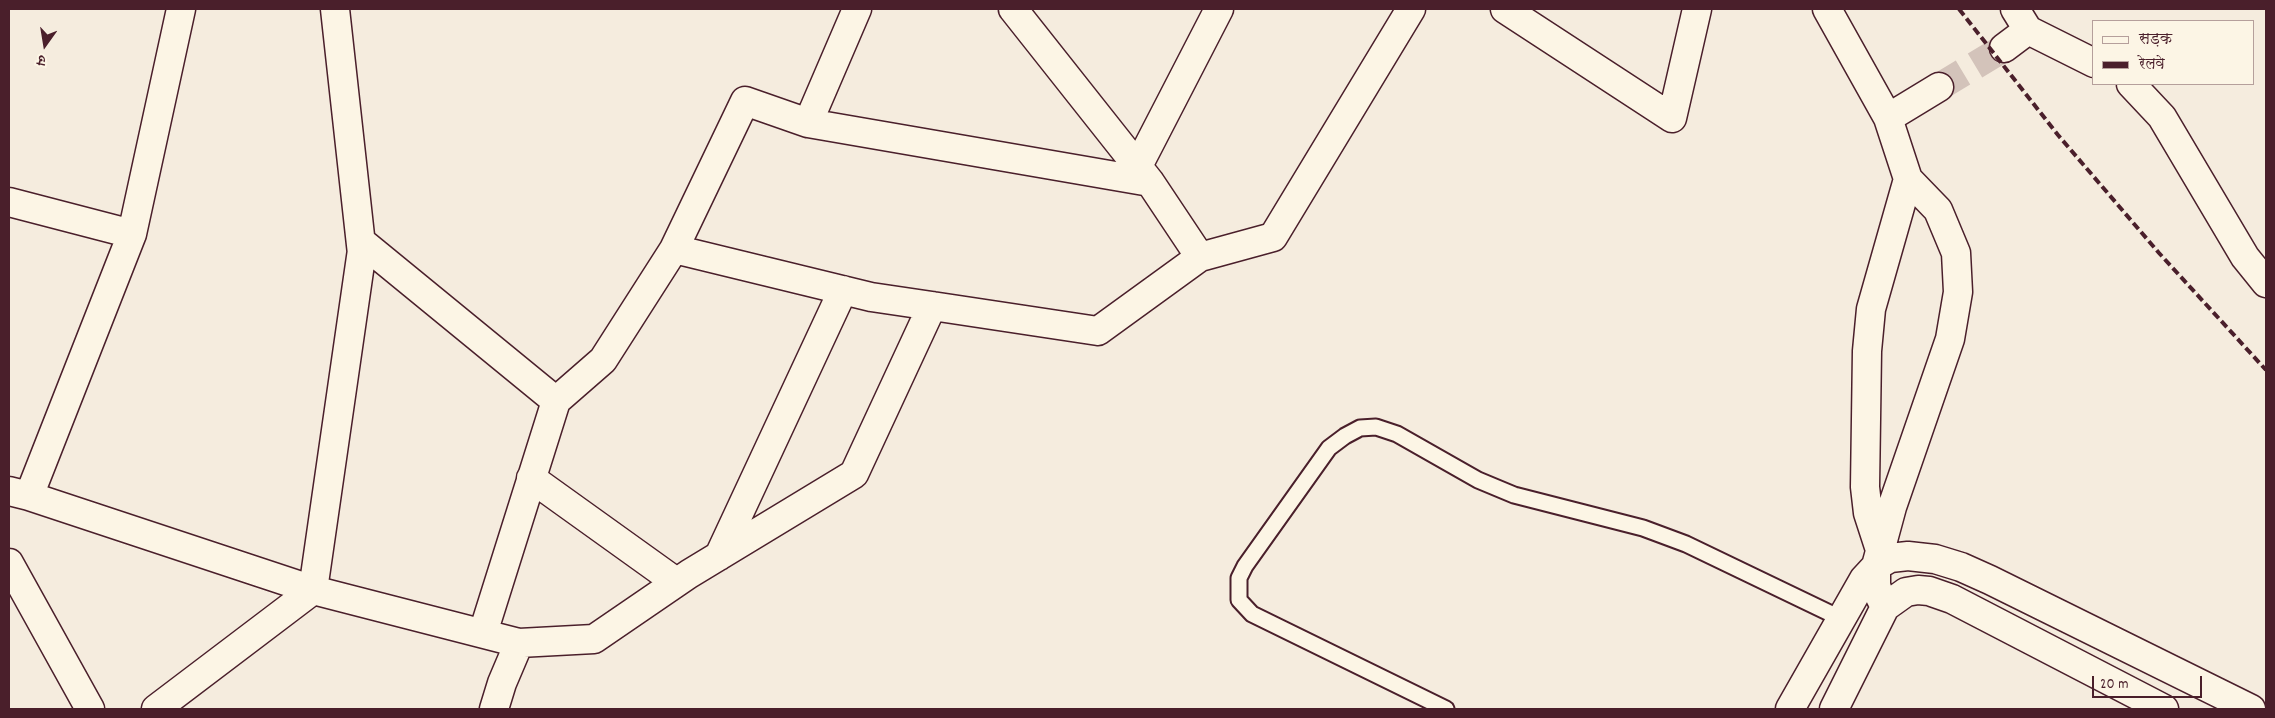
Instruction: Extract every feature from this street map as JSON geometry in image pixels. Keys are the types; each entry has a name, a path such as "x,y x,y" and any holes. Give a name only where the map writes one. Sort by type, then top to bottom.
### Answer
{"street":[{"path":"181,9 132,234 19,493 313,590 519,643 594,639 676,582 854,474 932,306"},
{"path":"335,9 362,254"},
{"path":"808,122 857,9"},
{"path":"1013,9 1144,174 1200,257"},
{"path":"1144,174 1219,9"},
{"path":"674,249 843,290 932,306 1098,331 1200,257 1273,237 1411,9"},
{"path":"1505,9 1672,118 1697,9"},
{"path":"1827,9 1888,118 1908,178 1938,210 1956,253 1958,292 1950,339 1892,506 1878,558 1876,585 1886,607"},
{"path":"2004,48 2022,19 2092,62"},
{"path":"2132,85 2162,117 2245,257 2266,283"},
{"path":"1888,118 1939,87"},
{"path":"483,633 556,401 602,360 674,249 745,101 808,122 1144,174"},
{"path":"1790,709 1864,579 1878,558 1868,513 1865,487 1867,351 1871,309 1908,178"},
{"path":"9,202 132,234"},
{"path":"156,709 313,590 362,254 362,243 556,401"},
{"path":"719,556 843,290"},
{"path":"531,478 676,582"},
{"path":"1878,558 1908,556 1935,559 1961,567 2247,708"},
{"path":"9,562 90,709"},
{"path":"1834,709 1886,607 1906,592 1929,591 1952,599 2164,709"},
{"path":"494,709 502,683 519,643"}],"lane":[{"path":"1446,709 1252,614 1239,600 1239,578 1251,558 1329,448 1344,436 1360,428 1376,427 1398,434 1478,480 1514,495 1643,528 1686,544 1842,619"}],"tunnel":[{"path":"1939,87 2004,48"}],"railway":[{"path":"1959,9 2058,135 2159,253 2266,370"}]}
